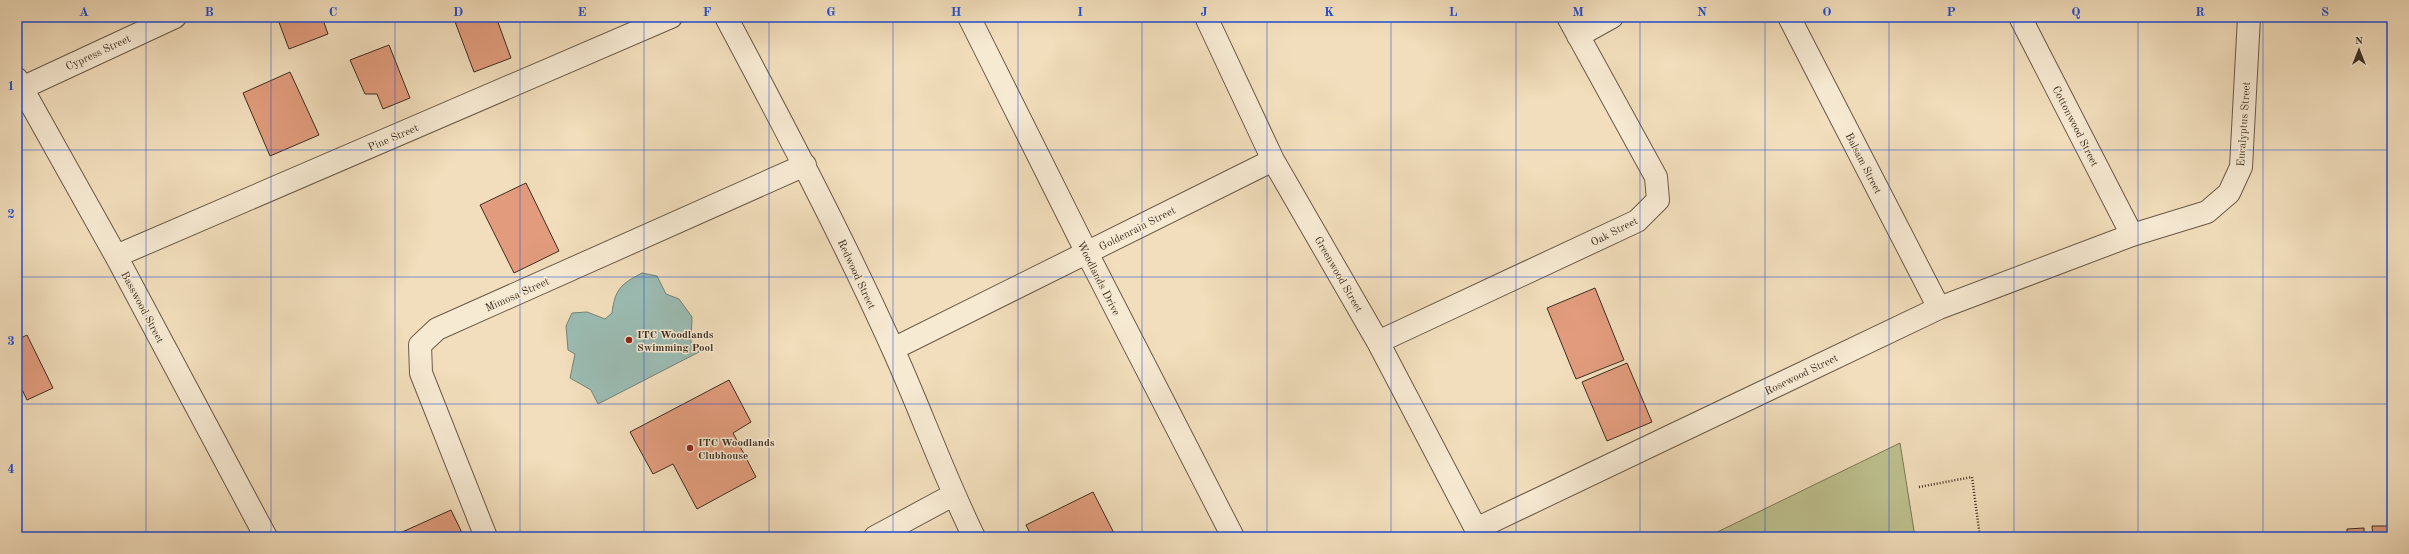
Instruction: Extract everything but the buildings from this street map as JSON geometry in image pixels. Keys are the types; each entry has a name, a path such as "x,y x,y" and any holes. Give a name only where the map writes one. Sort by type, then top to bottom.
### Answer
{"street":[{"name":"Cypress Street","path":"20,84 175,17"},
{"name":"Pine Street","path":"116,256 671,17"},
{"name":"Redwood Street","path":"726,17 805,165 893,349 953,495 974,537"},
{"name":"Woodlands Drive","path":"969,17 1087,253 1232,537"},
{"name":"Greenwood Street","path":"1206,17 1273,160 1378,342 1476,529"},
{"name":"Oak Street","path":"1378,342 1637,221 1658,200 1656,177 1568,17"},
{"path":"1578,36 1612,17"},
{"name":"Balsam Street","path":"1789,17 1939,308"},
{"name":"Cottonwood Street","path":"2020,17 2132,235"},
{"name":"Eucalyptus Street","path":"2132,235 2207,212 2229,193 2241,167 2250,17"},
{"name":"Basswood Street","path":"20,84 116,256 266,537"},
{"name":"Goldenrain Street","path":"893,349 1273,160"},
{"name":"Mimosa Street","path":"486,537 421,373 420,345 437,329 805,165"},
{"name":"Rosewood Street","path":"1476,529 1939,308 2132,235"},
{"path":"874,537 953,495"}],"path":[{"path":"1919,487 1972,477 1980,537"}],"green space":[{"path":"1900,443 1915,537 1707,537"}],"water":[{"name":"ITC Woodlands Swimming Pool","path":"642,273 657,276 666,294 679,299 692,317 691,342 699,352 598,404 591,390 570,378 575,354 568,350 566,326 572,313 587,312 605,319 612,313 615,298 620,288"}],"place":[{"name":"ITC Woodlands Swimming Pool","path":"629,340"},
{"name":"ITC Woodlands Clubhouse","path":"690,448"}]}
